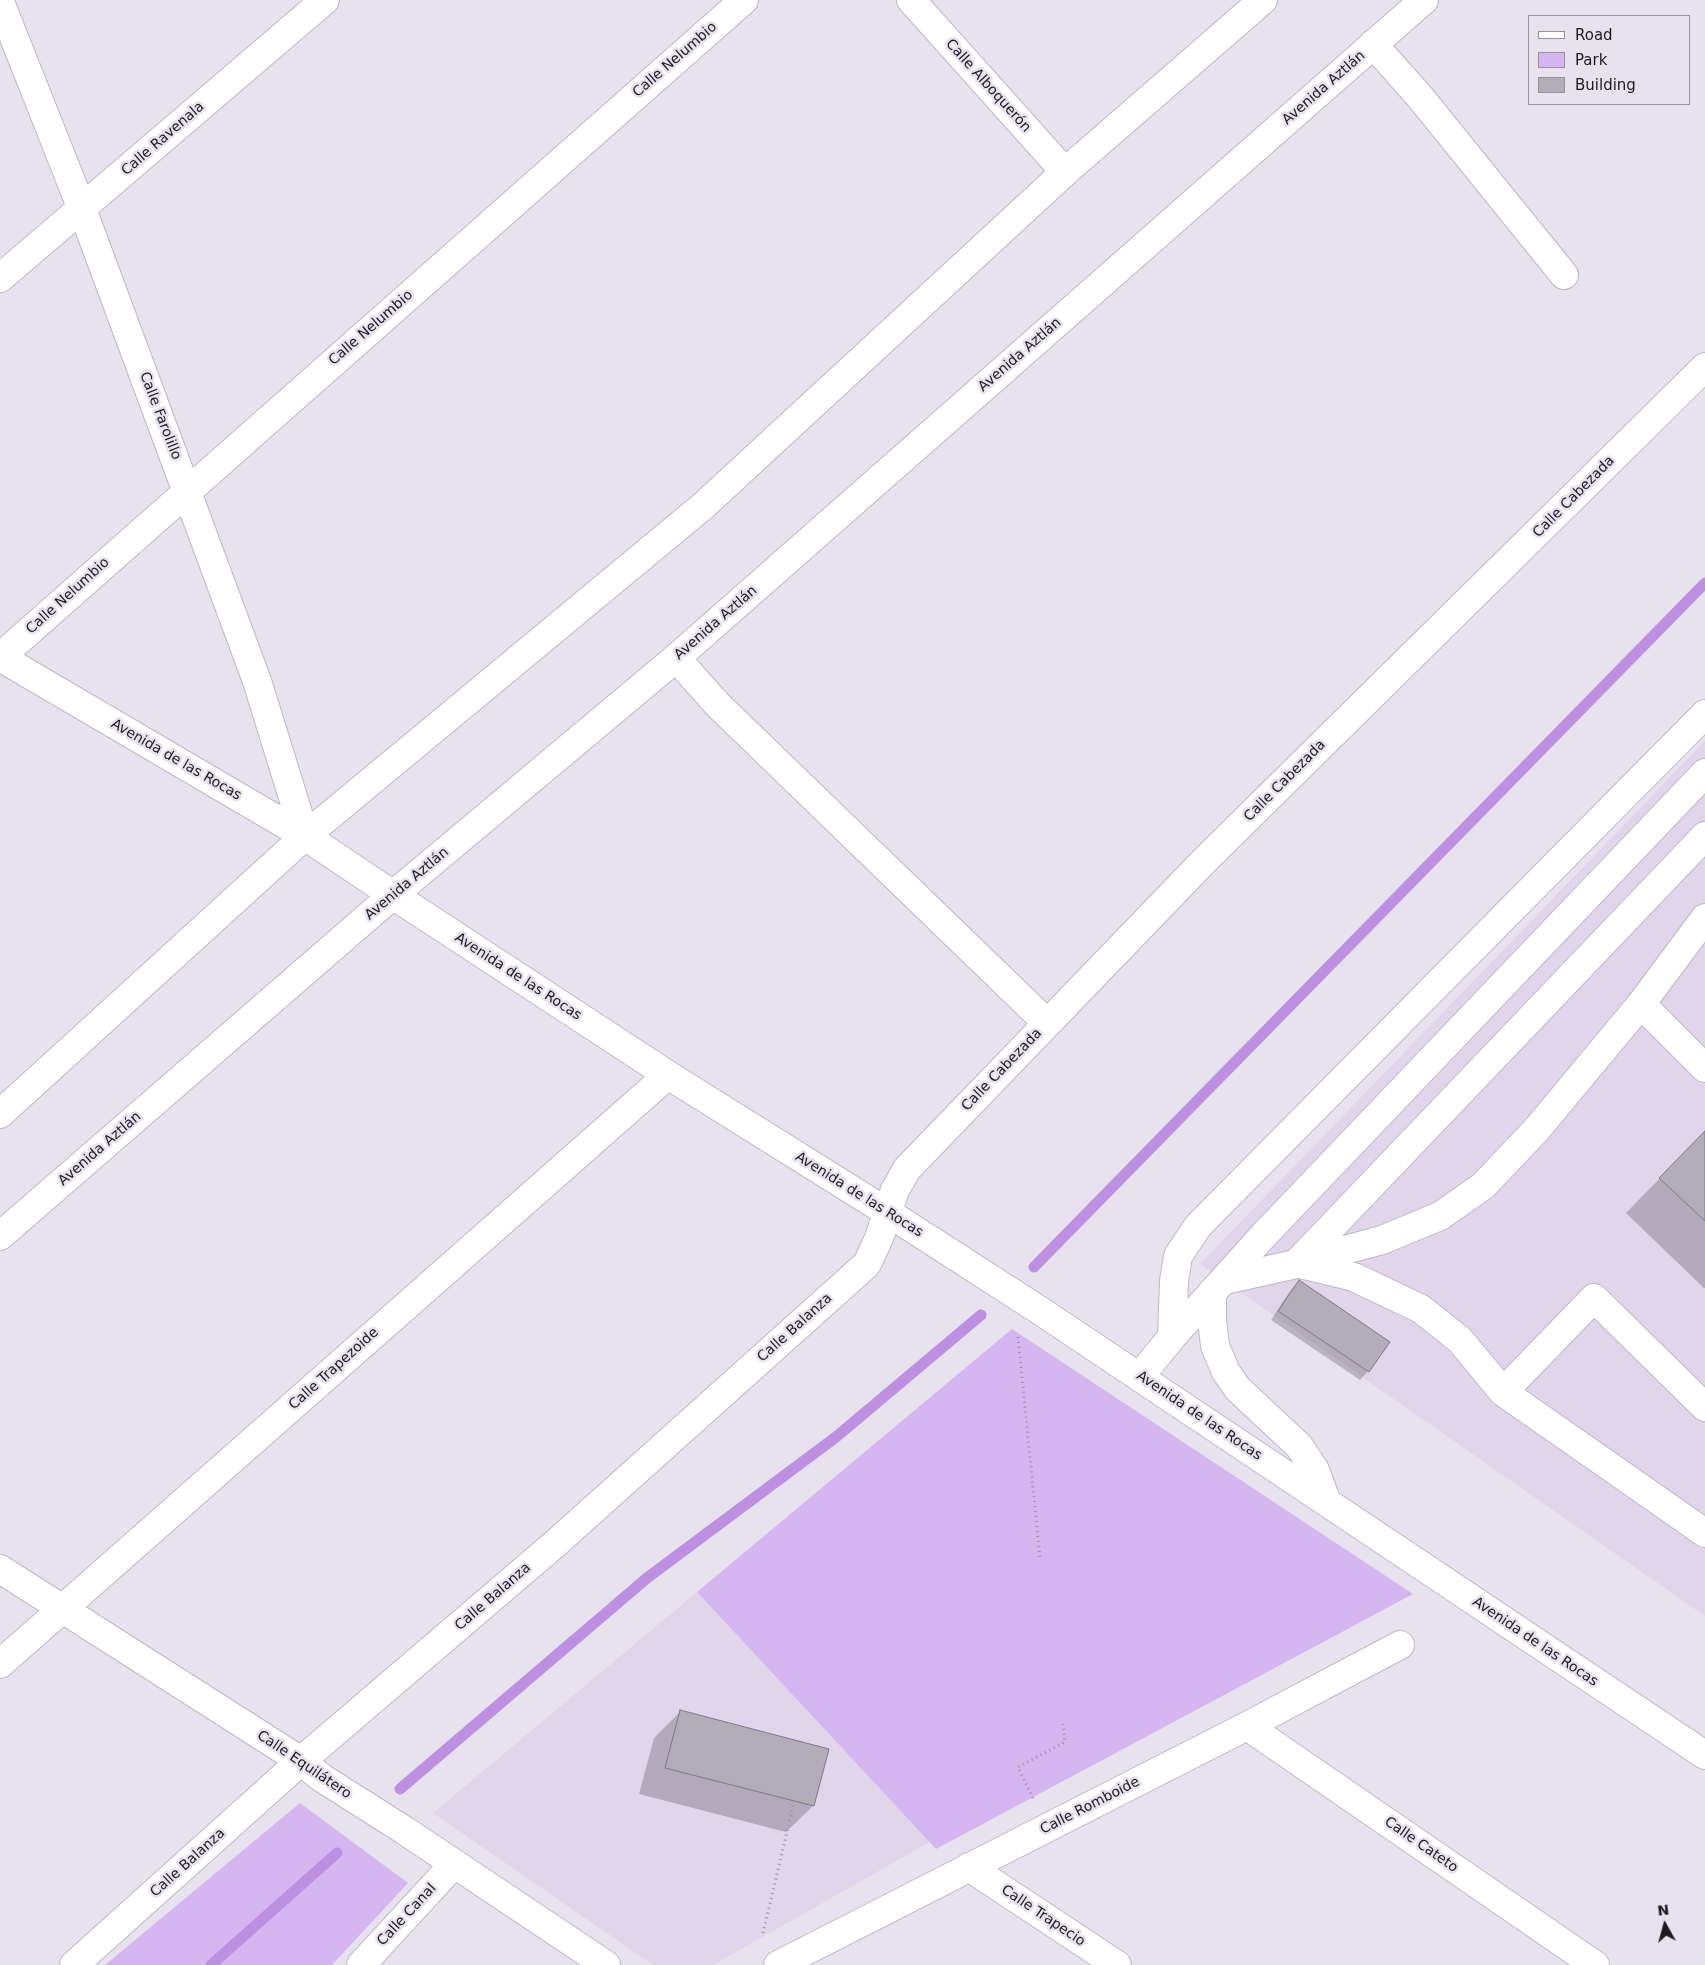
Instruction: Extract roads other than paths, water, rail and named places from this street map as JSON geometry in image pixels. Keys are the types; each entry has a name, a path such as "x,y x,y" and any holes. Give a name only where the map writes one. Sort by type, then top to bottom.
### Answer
{"street":[{"name":"Calle Ravenala","path":"0,278 326,0"},
{"name":"Calle Nelumbio","path":"0,657 744,0"},
{"name":"Calle Alboquerón","path":"911,0 1065,172"},
{"path":"0,1114 305,836 703,506 1065,172 1263,0"},
{"name":"Avenida Aztlán","path":"0,1236 393,896 676,658 1424,0"},
{"name":"Calle Farolillo","path":"0,2 82,209 257,681 305,836"},
{"path":"1374,44 1420,97 1564,275"},
{"name":"Calle Cabezada","path":"887,1212 895,1190 907,1169 1047,1023 1212,853 1705,367"},
{"name":"Avenida de las Rocas","path":"0,657 305,836 393,896 668,1074 887,1212 1140,1376 1705,1755"},
{"path":"676,658 718,705 1047,1023"},
{"path":"1172,1337 1174,1281 1178,1256 1198,1226 1705,714"},
{"path":"1140,1376 1172,1337 1263,1236 1705,772"},
{"path":"1296,1264 1705,836"},
{"path":"1218,1286 1382,1240 1440,1216 1483,1186 1537,1129 1640,1004 1705,918"},
{"path":"1539,948 1570,978"},
{"path":"1640,1004 1705,1068"},
{"name":"Calle Trapezoide","path":"0,1664 668,1074"},
{"name":"Calle Balanza","path":"74,1965 301,1761 556,1543 867,1264 879,1238 887,1212"},
{"path":"1263,1236 1296,1264 1354,1277 1421,1309 1460,1340 1503,1392 1705,1533"},
{"path":"1218,1286 1212,1320 1215,1346 1226,1372 1244,1395 1299,1446 1315,1470 1326,1500"},
{"path":"1503,1392 1594,1298 1705,1407"},
{"name":"Calle Equilátero","path":"0,1569 301,1761 322,1778 404,1830 606,1965"},
{"name":"Calle Romboide","path":"778,1965 1247,1726 1400,1645"},
{"name":"Calle Cateto","path":"1247,1726 1595,1965"},
{"name":"Calle Canal","path":"361,1965 454,1864"},
{"name":"Calle Trapecio","path":"969,1867 1117,1965"}],"waterway":[{"path":"1034,1267 1705,583"},
{"path":"400,1789 647,1578 836,1437 981,1315"},
{"path":"211,1965 337,1853"}]}
